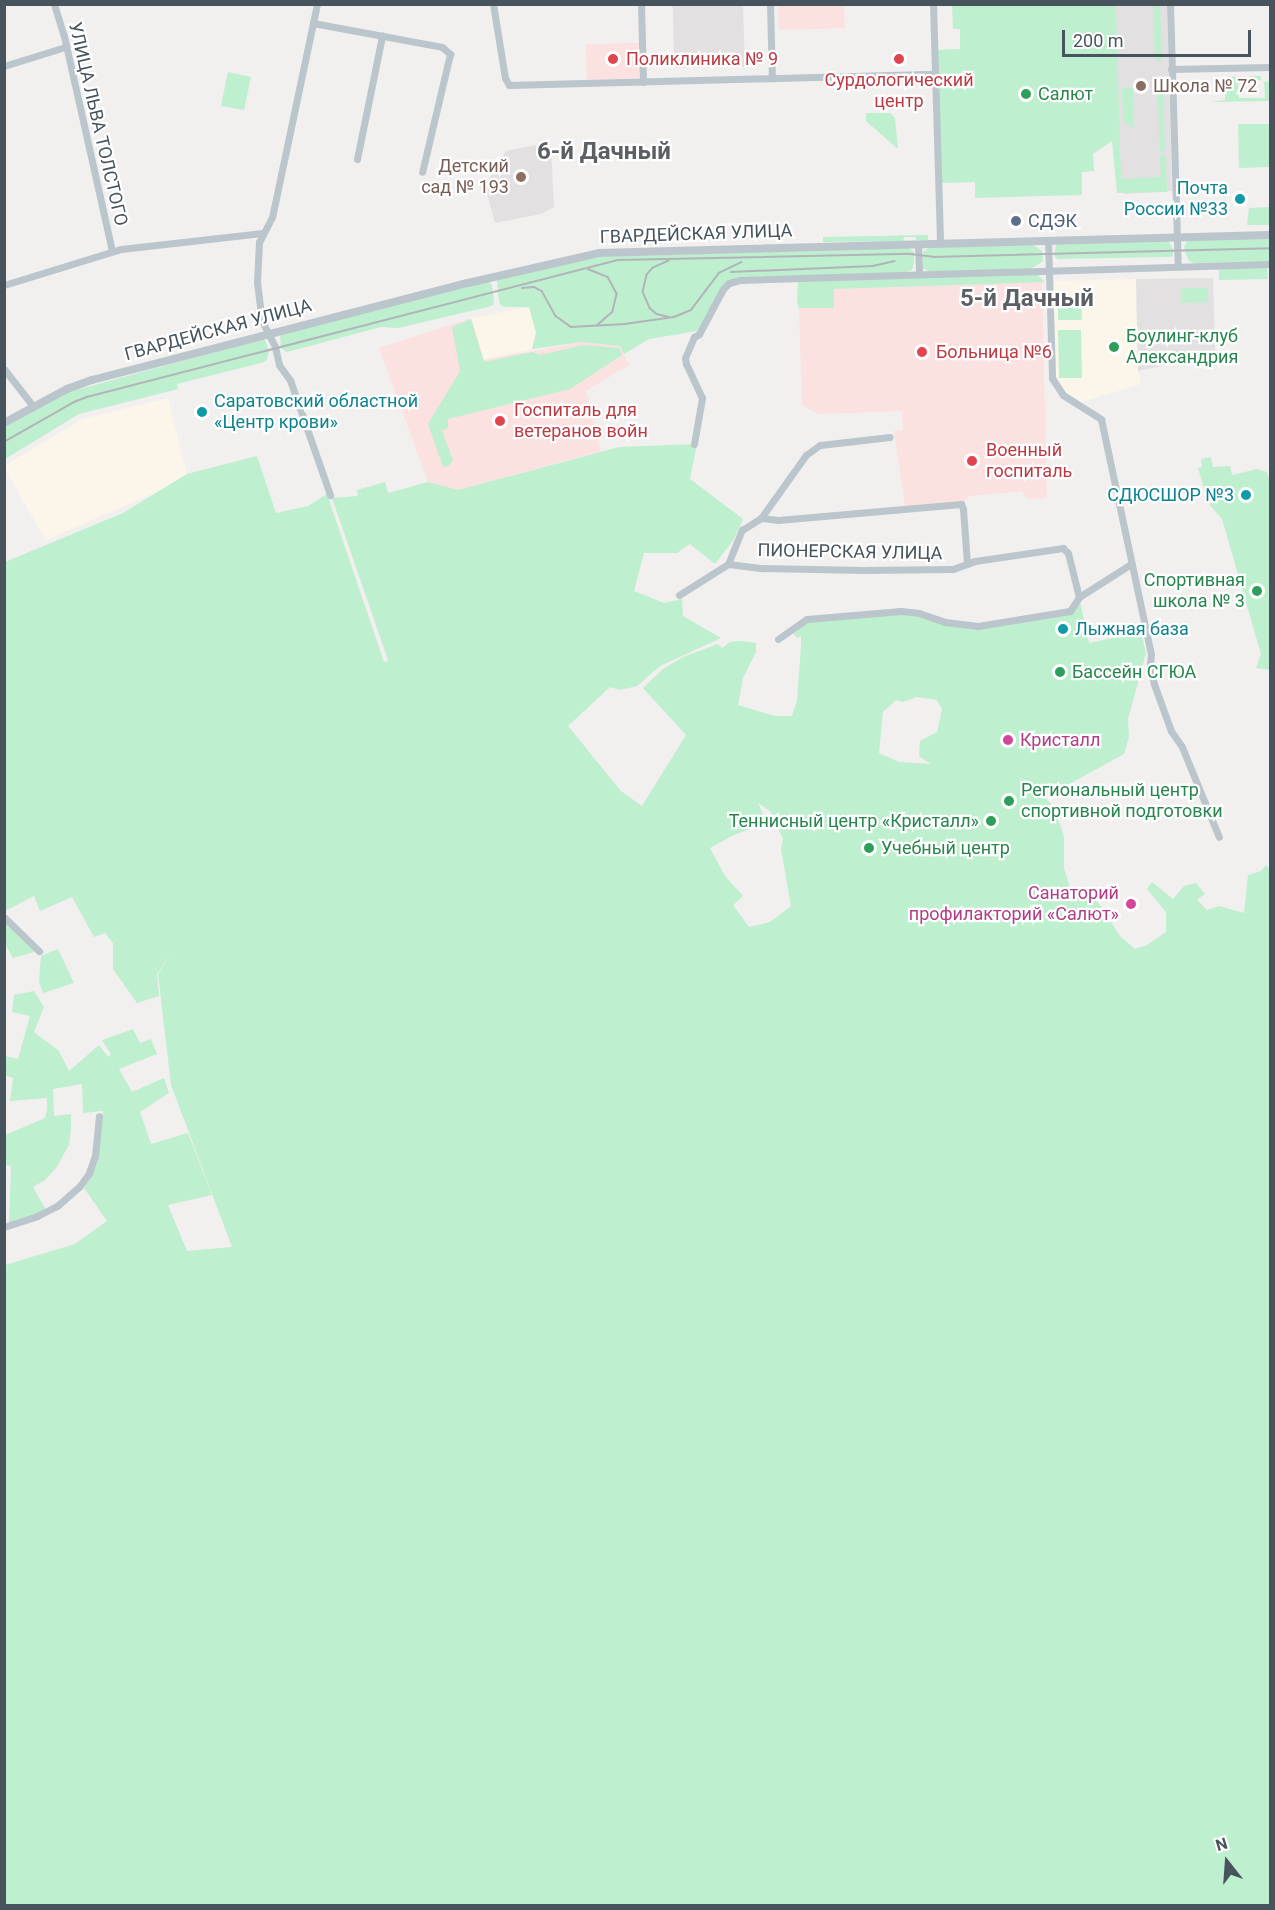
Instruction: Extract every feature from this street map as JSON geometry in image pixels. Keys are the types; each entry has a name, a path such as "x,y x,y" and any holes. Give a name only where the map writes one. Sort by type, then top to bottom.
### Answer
{"street":[{"name":"УЛИЦА ЛЬВА ТОЛСТОГО","path":"54,4 112,250"},
{"path":"317,4 272,217 262,233 257,255 257,296 262,321 277,357 290,380 330,495"},
{"path":"493,4 505,78 509,85 935,74"},
{"path":"641,4 644,82"},
{"path":"770,4 772,78"},
{"path":"933,4 940,243"},
{"path":"1170,4 1178,266"},
{"path":"313,23 442,47 450,54 422,172"},
{"path":"357,159 382,36"},
{"path":"4,66 65,47"},
{"path":"1171,69 1270,67"},
{"path":"4,285 112,250 262,233"},
{"name":"ГВАРДЕЙСКАЯ УЛИЦА","path":"4,423 33,406 92,380 468,283 605,252 1270,235"},
{"path":"1048,240 1052,378 1063,395 1101,419 1155,684 1171,731 1182,747 1219,837"},
{"path":"918,244 919,274"},
{"path":"694,444 702,398 685,357 694,337 703,328 723,289 729,283 740,280 1270,264"},
{"path":"4,369 33,406"},
{"path":"679,595 728,564 742,530 761,518 806,455 820,445 890,437"},
{"path":"761,518 778,520 961,504 967,564"},
{"name":"ПИОНЕРСКАЯ УЛИЦА","path":"728,564 763,568 953,569 967,564 1063,548 1068,553 1080,597"},
{"path":"778,639 807,619 901,612 919,613 945,622 978,626 1070,611 1080,597 1131,564"},
{"path":"4,917 39,951"},
{"path":"4,1227 37,1216 57,1206 79,1187 89,1173 96,1156 99,1116"}],"shaded area":[{"path":"670,5 743,5 745,67 674,68 673,8"},
{"path":"778,5 844,5 845,28 779,30"},
{"name":"Школа № 72","path":"1116,5 1167,5 1172,191 1124,194 1123,185 1116,181"},
{"name":"Поликлиника № 9","path":"640,43 641,74 638,78 587,80 586,44"},
{"name":"Детский сад № 193","path":"536,145 538,148 551,146 554,207 541,214 495,223 485,187 506,151"},
{"path":"1213,278 1215,354 1138,371 1136,279"},
{"path":"1136,279 1138,371 1141,384 1082,402 1076,401 1064,391 1056,376 1051,283 1053,281"},
{"name":"Больница №6","path":"1042,282 1047,498 1028,499 1022,491 969,496 966,501 905,506 894,431 903,430 902,411 818,414 802,405 799,308 833,308 834,289"},
{"path":"529,307 536,333 532,349 483,360 471,318"},
{"name":"Госпиталь для ветеранов войн","path":"471,318 484,360 582,342 620,346 629,365 586,391 601,451 458,490 428,482 379,348"},
{"path":"168,398 187,474 166,488 46,540 4,466 82,419"}],"green space":[{"name":"Салют","path":"952,5 1116,5 1121,179 1161,177 1160,155 1166,155 1167,192 1117,193 1112,141 1093,154 1094,171 1082,172 1082,195 975,198 975,182 941,183 937,50 960,49 960,29 953,29"},
{"path":"1153,5 1160,5 1162,61 1155,61"},
{"path":"228,72 251,77 244,110 221,106"},
{"path":"1261,76 1261,80 1238,82 1239,98 1265,98 1264,82 1270,81 1270,101 1211,102 1225,100 1225,77"},
{"path":"1157,79 1163,79 1165,151 1160,151"},
{"path":"1122,88 1133,88 1134,130 1123,120"},
{"path":"866,113 890,113 895,118 898,149 866,121"},
{"path":"1238,124 1270,124 1270,167 1239,168"},
{"path":"1270,207 1270,225 1247,225 1249,208"},
{"path":"928,235 928,240 904,237 903,241 823,242 823,237"},
{"path":"1270,238 1270,262 1193,263 1188,260 1184,248 1187,241"},
{"path":"1168,241 1173,249 1173,256 1170,257 1058,259 1054,256 1056,244"},
{"path":"1032,244 1042,251 1043,261 1031,269 930,272 922,268 923,252 930,247"},
{"path":"909,248 914,252 914,263 912,270 906,272 731,280 697,331 649,339 624,354 620,346 582,342 532,349 536,333 529,307 504,307 500,304 498,295 497,281 500,278 596,257"},
{"path":"1267,267 1268,279 1219,280 1219,268"},
{"path":"1034,274 1045,282 834,289 834,308 799,308 797,301 798,282"},
{"path":"488,281 492,285 494,301 493,305 488,307 398,328 381,327 287,352 281,348 280,335"},
{"path":"1182,288 1208,288 1208,302 1182,303"},
{"path":"1058,302 1081,302 1082,320 1058,320"},
{"path":"471,319 484,362 533,352 540,355 583,345 619,348 622,355 570,389 448,419 448,428 442,431 453,460 449,466 443,467 428,424 460,371 452,327"},
{"path":"1058,330 1081,330 1082,378 1059,378"},
{"path":"265,340 269,351 267,360 261,363 177,384 178,389 79,414 5,459 5,427 65,393"},
{"path":"697,444 690,479 743,519 734,539 715,564 690,544 677,553 644,553 634,591 664,603 682,599 683,616 721,638 660,666 637,686 620,690 610,687 568,726 621,791 642,806 686,735 643,688 663,669 683,657 718,644 722,648 730,642 756,643 756,652 743,678 738,705 775,716 792,716 797,700 801,646 801,636 798,638 793,634 808,622 902,614 988,628 1064,616 1072,611 1080,601 1089,643 1141,632 1146,653 1128,719 1129,737 1124,754 1053,793 1034,786 1051,804 1061,826 1064,837 1064,868 1071,891 1076,891 1099,903 1120,936 1135,949 1147,945 1166,932 1166,912 1147,889 1152,882 1173,899 1184,886 1196,883 1205,894 1197,900 1207,910 1219,906 1244,913 1248,875 1261,871 1266,865 1270,870 1270,1905 5,1905 5,1265 75,1244 107,1221 84,1188 98,1157 103,1111 83,1113 82,1084 53,1089 54,1116 71,1114 71,1130 69,1145 56,1168 45,1180 33,1187 46,1210 9,1223 11,1166 5,1165 5,1135 45,1118 47,1109 47,1098 10,1101 13,1078 5,1075 5,1056 18,1059 30,1016 12,1012 14,995 34,991 44,1007 34,1032 59,1051 69,1071 99,1045 108,1057 111,1054 102,1040 133,1029 140,1043 151,1039 157,1054 119,1069 132,1092 164,1078 169,1093 140,1112 151,1144 188,1133 212,1195 168,1205 187,1251 232,1247 171,1085 158,974 173,952 157,974 159,996 137,1003 113,969 113,943 105,933 94,937 72,897 40,911 34,896 5,911 5,562 123,513 187,474 257,456 276,513 308,506 327,494 384,662 388,660 332,498 358,496 357,490 385,482 388,493 428,482 458,490 619,447","holes":["917,697 937,700 942,709 937,732 920,741 919,756 931,764 899,762 879,753 883,712 896,700 903,702","758,803 770,811 783,839 781,849 791,906 770,922 749,927 733,905 743,896 725,876 710,848 734,835 767,823"]},
{"name":"Спортивная школа № 3","path":"1211,457 1213,467 1230,466 1232,475 1257,469 1267,472 1270,483 1270,670 1256,668 1261,654 1222,519 1208,503 1198,468 1202,467 1201,459"},
{"path":"4,921 32,947 34,952 13,958 5,944"},
{"path":"58,949 74,983 43,993 39,982 41,956"}],"tram line":[{"path":"4,442 74,402 87,397 618,260 910,254 933,257 1270,248"},
{"path":"669,261 653,268 647,275 643,292 650,308 657,314 669,317"},
{"path":"731,272 873,266 894,261"},
{"path":"522,288 534,287 542,291 556,316 571,327 625,324 674,317 691,310 719,273 742,262"},
{"path":"588,269 608,277 617,294 613,312 598,325"}],"place":[{"name":"Поликлиника № 9","path":"613,59"},
{"name":"Сурдологический центр","path":"899,59"},
{"name":"Школа № 72","path":"1141,86"},
{"name":"Салют","path":"1026,94"},
{"name":"Детский сад № 193","path":"521,177"},
{"name":"Почта России №33","path":"1240,199"},
{"name":"СДЭК","path":"1016,221"},
{"name":"Боулинг-клуб Александрия","path":"1114,347"},
{"name":"Больница №6","path":"922,352"},
{"name":"Саратовский областной «Центр крови»","path":"202,412"},
{"name":"Госпиталь для ветеранов войн","path":"500,421"},
{"name":"Военный госпиталь","path":"972,461"},
{"name":"СДЮСШОР №3","path":"1246,495"},
{"name":"Спортивная школа № 3","path":"1257,591"},
{"name":"Лыжная база","path":"1063,629"},
{"name":"Бассейн СГЮА","path":"1060,672"},
{"name":"Кристалл","path":"1008,740"},
{"name":"Региональный центр спортивной подготовки","path":"1009,801"},
{"name":"Теннисный центр «Кристалл»","path":"991,821"},
{"name":"Учебный центр","path":"869,848"},
{"name":"Санаторий профилакторий «Салют»","path":"1131,904"}],"district":[{"name":"6-й Дачный","path":"604,152"},
{"name":"5-й Дачный","path":"1027,299"}]}
